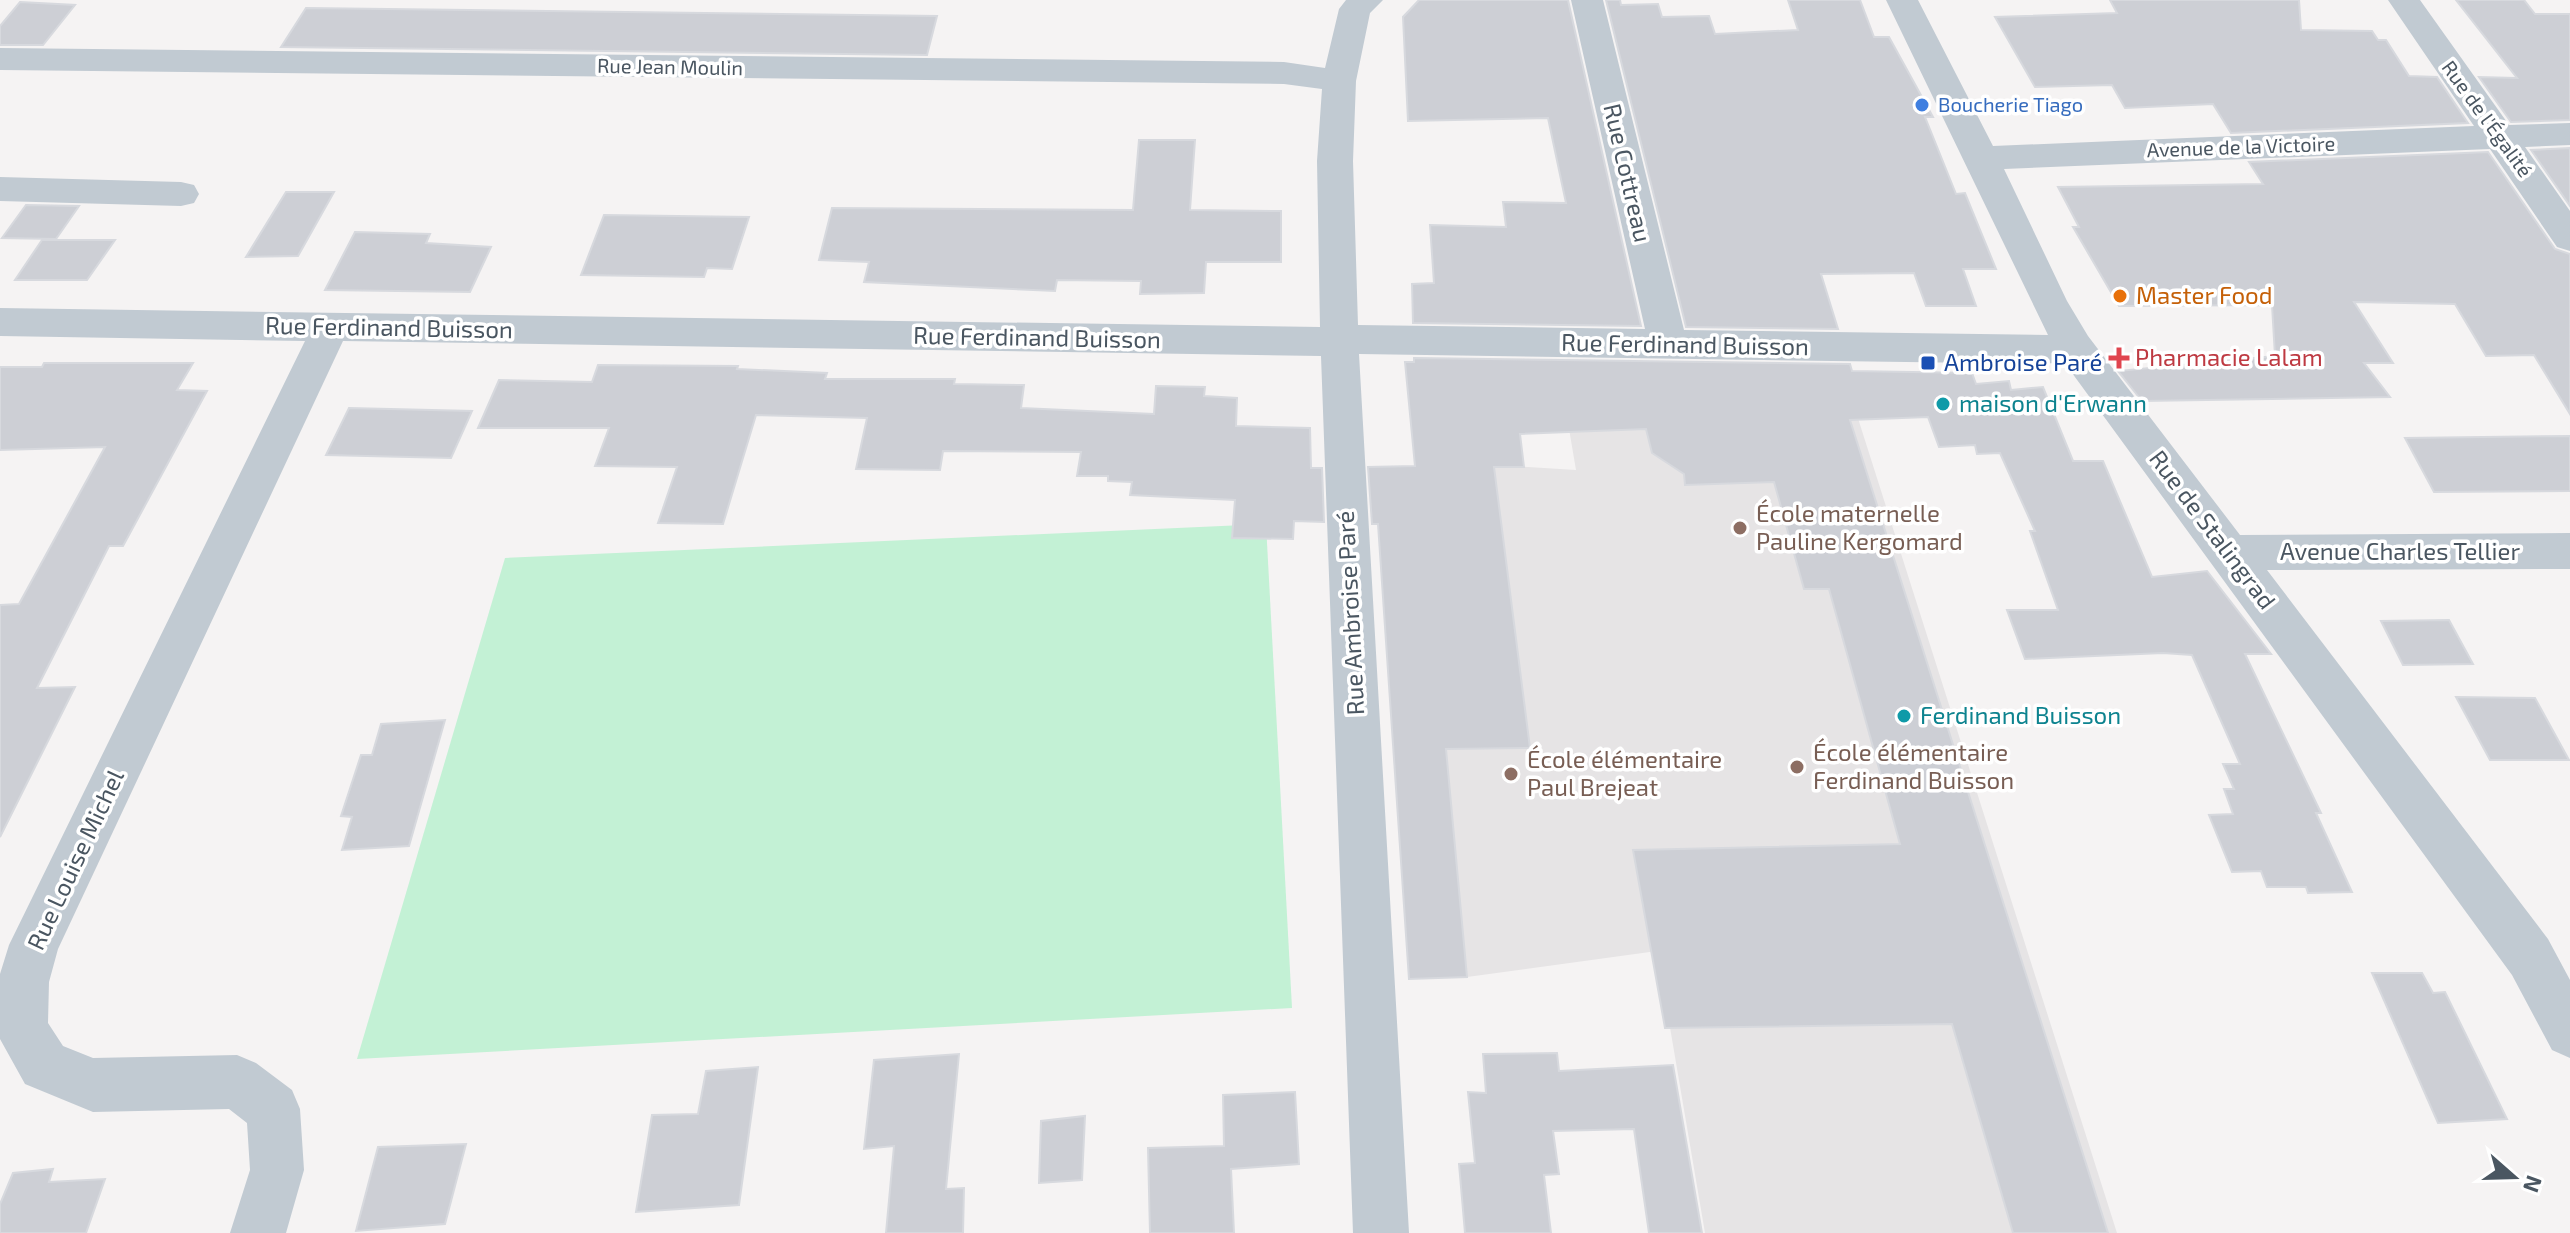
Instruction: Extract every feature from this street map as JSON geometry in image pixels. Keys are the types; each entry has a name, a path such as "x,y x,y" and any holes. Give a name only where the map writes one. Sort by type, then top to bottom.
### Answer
{"street":[{"name":"Rue Ambroise Paré","path":"1367,0 1355,9 1339,81 1335,161 1341,407 1381,1233"},
{"name":"Rue Cottreau","path":"1587,0 1668,345"},
{"name":"Rue de Stalingrad","path":"1902,0 1915,20 1982,158 2049,304 2074,346 2530,957 2570,1032"},
{"name":"Rue de l'Égalité","path":"2404,0 2484,119 2500,137 2570,238"},
{"name":"Rue Jean Moulin","path":"0,59 1284,73 1339,81"},
{"name":"Avenue de la Victoire","path":"1982,158 2570,134"},
{"path":"0,189 181,194"},
{"name":"Rue Ferdinand Buisson","path":"0,322 2043,350 2074,346"},
{"name":"Rue Louise Michel","path":"258,1233 277,1170 273,1109 237,1082 93,1085 44,1065 22,1029 23,982 34,945 331,327"},
{"name":"Avenue Charles Tellier","path":"2230,553 2570,551"}],"shaded area":[{"path":"1558,364 1842,368 2117,1233 1705,1233 1657,951 1467,977 1409,979 1374,467 1494,465 1576,470"}],"green space":[{"path":"1266,524 1292,1008 357,1059 505,558"}],"building":[{"path":"1419,0 1568,0 1641,326 1413,323 1412,284 1434,283 1430,225 1506,227 1503,202 1566,203 1548,118 1408,121 1403,17"},
{"path":"1606,0 1620,0 1621,5 1658,4 1662,17 1709,16 1715,34 1798,30 1788,0 1860,0 1874,37 1889,37 1933,117 1925,117 1956,194 1965,193 1996,269 1963,269 1976,306 1926,306 1914,273 1821,274 1838,329 1686,327"},
{"path":"2110,0 2299,0 2301,30 2372,31 2378,40 2386,40 2409,76 2437,77 2468,123 2231,133 2213,104 2125,108 2112,85 2035,87 1995,17 2117,13"},
{"path":"2456,0 2524,0 2535,14 2570,14 2570,120 2511,122 2479,77 2517,78"},
{"path":"20,2 75,5 43,45 0,45 0,26"},
{"path":"306,8 937,16 927,55 281,47"},
{"path":"1139,140 1195,140 1190,210 1281,211 1281,262 1206,262 1204,293 1140,294 1141,281 1057,280 1055,291 864,282 869,262 819,260 832,208 1133,210"},
{"path":"2570,148 2570,206 2531,150"},
{"path":"2488,152 2555,249 2570,254 2570,414 2534,355 2486,356 2455,304 2354,302 2393,363 2364,363 2390,397 2142,401 2118,371 2275,356 2272,305 2119,306 2073,227 2079,227 2058,187 2263,184 2249,162"},
{"path":"286,192 334,192 298,256 246,257"},
{"path":"26,205 79,206 56,239 2,238"},
{"path":"604,215 749,217 732,269 707,268 704,277 581,275"},
{"path":"355,232 430,234 426,243 491,247 470,292 325,290"},
{"path":"42,240 115,240 87,280 15,280"},
{"path":"1414,358 1850,364 1852,371 1972,373 1976,384 2009,381 2011,390 2043,387 2073,461 2103,461 2152,577 2207,571 2271,654 2245,654 2321,813 2316,813 2352,892 2308,893 2306,887 2267,887 2261,871 2232,872 2209,815 2233,814 2224,789 2234,789 2223,764 2240,764 2192,655 2163,653 2025,659 2007,610 2058,610 2030,531 2035,531 2000,453 1977,454 1975,445 1939,447 1928,417 1850,420 2108,1233 2013,1233 1952,1024 1665,1028 1633,850 1900,844 1829,589 1804,589 1774,482 1685,485 1684,474 1652,453 1646,429 1520,434 1524,467 1494,467 1530,748 1446,749 1467,977 1409,979 1378,524 1372,524 1368,467 1415,466 1405,362 1414,362"},
{"path":"44,363 193,363 177,390 207,391 123,546 109,546 37,688 75,687 0,837 0,605 19,604 105,447 0,450 0,367 42,367"},
{"path":"598,365 738,366 737,369 827,373 825,379 955,379 954,384 1024,385 1021,408 1154,414 1156,386 1205,387 1204,396 1237,398 1236,426 1310,428 1311,468 1322,468 1324,522 1294,521 1293,539 1232,538 1235,500 1130,495 1132,482 1108,481 1108,476 1077,476 1081,452 943,451 940,470 856,469 867,418 756,415 723,524 658,523 677,467 595,466 609,428 478,428 499,380 592,382"},
{"path":"349,408 472,411 451,458 326,455"},
{"path":"2570,436 2570,491 2434,492 2405,438"},
{"path":"2449,620 2473,664 2403,665 2381,621"},
{"path":"2456,697 2535,698 2569,760 2490,760"},
{"path":"445,720 409,846 342,850 352,817 341,816 361,755 372,755 381,724"},
{"path":"2372,973 2422,973 2433,993 2445,992 2507,1119 2438,1123"},
{"path":"1557,1053 1559,1071 1673,1065 1702,1233 1649,1233 1634,1129 1553,1131 1559,1174 1544,1175 1551,1233 1465,1233 1459,1164 1475,1163 1468,1092 1486,1093 1483,1054"},
{"path":"959,1054 946,1189 964,1188 963,1233 886,1233 894,1146 864,1149 874,1060"},
{"path":"758,1067 739,1205 636,1212 652,1115 698,1114 706,1071"},
{"path":"1295,1092 1299,1164 1231,1169 1234,1233 1150,1233 1148,1148 1224,1146 1223,1095"},
{"path":"1085,1116 1082,1180 1039,1183 1041,1121"},
{"path":"466,1144 445,1224 356,1231 378,1147"},
{"path":"53,1169 49,1182 105,1179 86,1233 0,1233 0,1204 13,1173"}],"place":[{"name":"Boucherie Tiago","path":"1922,105"},
{"name":"Master Food","path":"2120,296"},
{"name":"Pharmacie Lalam","path":"2119,358"},
{"name":"Ambroise Paré","path":"1928,363"},
{"name":"maison d'Erwann","path":"1943,404"},
{"name":"École maternelle Pauline Kergomard","path":"1740,528"},
{"name":"Ferdinand Buisson","path":"1904,716"},
{"name":"École élémentaire Ferdinand Buisson","path":"1797,767"},
{"name":"École élémentaire Paul Brejeat","path":"1511,774"}]}
